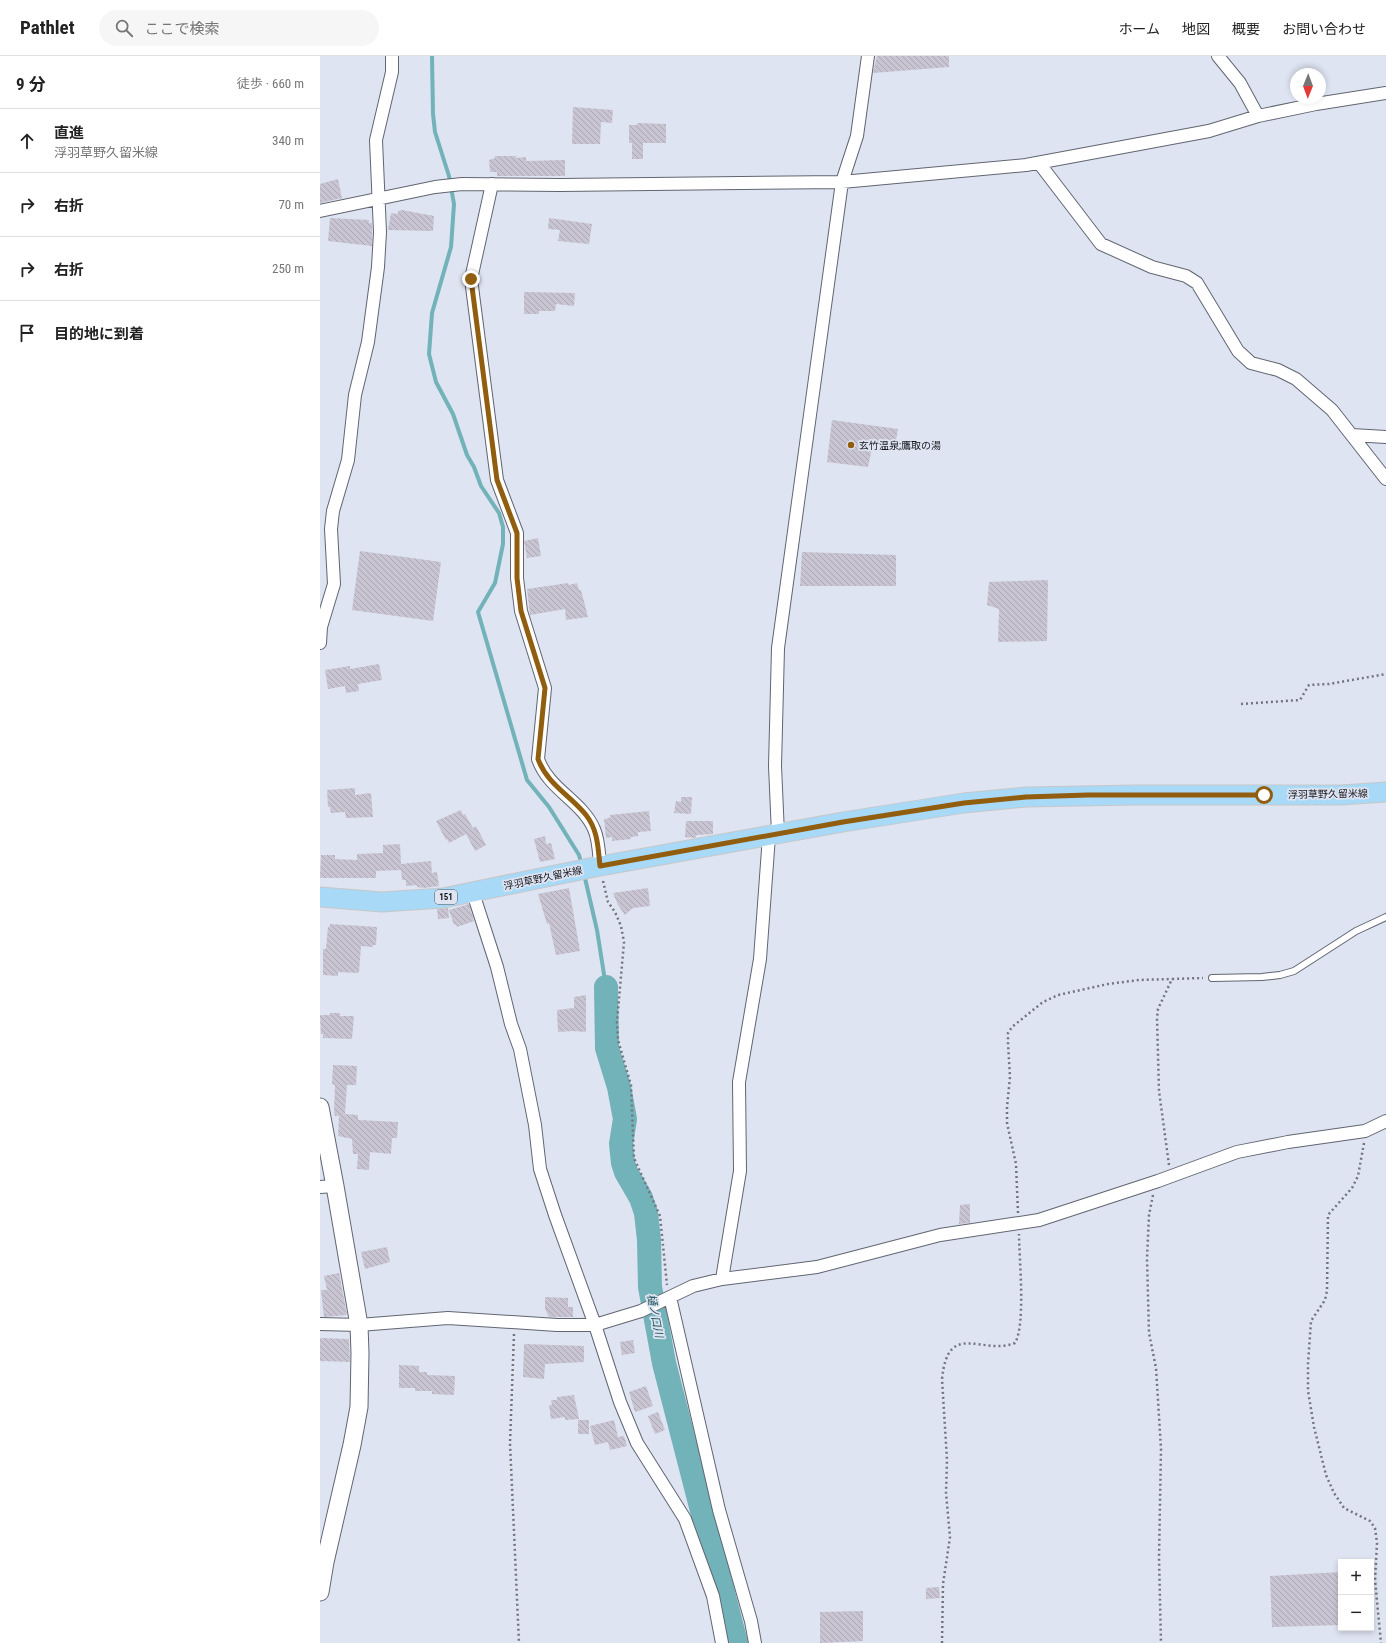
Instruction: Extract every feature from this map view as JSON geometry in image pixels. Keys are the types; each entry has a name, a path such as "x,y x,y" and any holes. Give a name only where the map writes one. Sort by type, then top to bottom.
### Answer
{"main road":[{"name":"浮羽草野久留米線","path":"320,898 389,902 443,898 473,893 597,866 907,811 1026,797 1136,795 1341,795 1386,792"}],"street":[{"path":"320,643 322,610 334,584 331,528 333,511 348,460 358,380 368,342 378,267 380,198 376,140 392,72 392,56"},
{"path":"722,1279 740,1171 739,1082 760,959 774,835 778,648 842,182 857,136 868,56"},
{"path":"1218,56 1240,83 1258,116"},
{"path":"320,211 435,187 462,184 560,185 842,182 1039,163 1209,131 1258,116 1316,104 1386,93"},
{"path":"1039,163 1101,244 1152,266 1186,276 1197,283 1238,351 1251,362 1278,370 1296,379 1332,410 1386,479"},
{"path":"492,184 471,279 497,480 517,533 517,578 521,611 545,688 538,759 547,777 586,816 594,829 597,840 597,866"},
{"path":"1352,435 1386,437"},
{"path":"473,893 497,967 511,1024 520,1049 535,1125 540,1169 567,1250 595,1325 620,1402 637,1443 685,1519 713,1596 722,1643"},
{"path":"320,1107 328,1186 359,1325 360,1353 359,1407 352,1445 323,1559 320,1592"},
{"path":"320,1324 359,1325 448,1318 557,1325 595,1325 641,1311 693,1286 722,1279 817,1267 940,1235 1018,1224 1061,1214 1252,1148 1365,1131 1386,1121"},
{"path":"667,1299 719,1510 751,1621 754,1643"}],"lane":[{"path":"1212,978 1262,977 1280,975 1294,971 1356,931 1386,917"}],"path":[{"path":"1241,704 1300,700 1310,685 1329,684 1386,674"},
{"path":"597,866 608,902 621,926 624,942 617,1022 618,1040 631,1085 634,1158 660,1216 667,1299"},
{"path":"942,1643 943,1584 950,1537 946,1493 947,1460 942,1379 944,1366 948,1353 956,1346 966,1343 1006,1347 1016,1343 1019,1336 1021,1320 1016,1164 1008,1123 1007,1107 1010,1077 1008,1034 1012,1028 1043,1002 1058,995 1108,984 1139,980 1212,978"},
{"path":"1170,1177 1159,1091 1157,1018 1158,1009 1172,979"},
{"path":"1365,1131 1358,1176 1352,1188 1328,1215 1328,1291 1325,1300 1311,1321 1308,1391 1317,1441 1326,1475 1334,1493 1344,1508 1370,1521 1375,1528 1376,1587 1381,1643"},
{"path":"1158,1181 1153,1192 1149,1215 1147,1260 1149,1333 1156,1368 1161,1449 1161,1643"},
{"path":"514,1322 510,1451 519,1643"}],"building":[{"path":"877,56 949,56 949,67 873,73"},
{"path":"573,107 613,110 612,123 601,122 600,144 572,144"},
{"path":"637,123 666,124 666,143 643,143 643,159 632,159 632,143 629,143 629,125 637,125"},
{"path":"495,156 516,156 516,158 526,157 526,161 565,160 565,176 497,176 497,172 490,172 489,160 495,158"},
{"path":"338,179 342,198 320,203 320,184"},
{"path":"402,210 434,216 433,231 388,230 391,213 398,214 398,211"},
{"path":"330,218 369,220 369,223 372,223 372,246 328,241"},
{"path":"549,218 592,224 589,244 558,241 560,230 548,229"},
{"path":"524,292 575,293 574,306 556,304 555,311 539,311 539,314 524,314"},
{"name":"玄竹温泉;鷹取の湯","path":"832,420 898,429 895,446 873,443 868,467 827,462"},
{"path":"538,538 541,556 527,558 524,541"},
{"path":"360,551 441,562 433,621 352,610"},
{"path":"802,552 896,555 896,586 800,586"},
{"path":"1048,580 1047,641 998,642 999,609 987,605 989,582"},
{"path":"568,583 569,585 577,583 579,590 581,590 588,617 566,620 565,609 530,615 527,589"},
{"path":"379,664 382,680 358,684 359,691 346,693 345,686 328,689 325,670 350,666 350,669"},
{"path":"355,788 355,795 371,793 373,817 346,818 345,812 331,813 330,807 328,807 327,790"},
{"path":"681,797 692,797 691,814 674,813 676,801 681,802"},
{"path":"461,810 473,828 476,826 486,845 475,851 466,834 449,843 436,821"},
{"path":"649,811 651,831 638,832 638,836 631,837 631,839 612,841 612,837 606,838 604,819 610,818 610,815"},
{"path":"686,821 713,821 713,834 696,835 696,838 685,837"},
{"path":"545,836 546,844 551,843 555,859 540,862 534,839"},
{"path":"400,844 401,864 431,861 432,873 437,872 439,886 424,888 417,887 417,885 406,886 406,880 402,880 401,870 376,871 376,878 320,878 321,855 335,855 335,859 357,860 357,854 383,853 383,845"},
{"path":"569,888 580,951 556,955 549,923 547,924 538,894"},
{"path":"648,888 650,906 633,908 625,915 618,905 613,893"},
{"path":"469,904 474,921 457,927 456,924 454,925 449,910"},
{"path":"448,908 449,918 438,919 437,909"},
{"path":"330,924 377,927 376,945 373,945 373,947 361,946 358,973 338,972 338,976 323,975 323,949 326,949 328,926 330,927"},
{"path":"586,995 586,1032 558,1032 557,1010 574,1008 574,997"},
{"path":"330,1013 340,1013 340,1016 354,1016 352,1039 323,1038 323,1034 321,1034 320,1015 330,1015"},
{"path":"333,1065 357,1066 356,1085 347,1085 345,1114 358,1115 358,1120 398,1122 397,1138 392,1138 391,1154 370,1152 369,1170 357,1169 358,1154 353,1154 352,1139 338,1136 339,1116 335,1116 334,1112 335,1085 332,1084"},
{"path":"970,1204 970,1223 959,1224 960,1205"},
{"path":"387,1247 390,1262 365,1269 361,1252"},
{"path":"339,1273 347,1315 324,1317 321,1290 327,1290 324,1276"},
{"path":"545,1297 568,1298 568,1307 573,1307 573,1317 549,1317 545,1309"},
{"path":"320,1338 349,1339 350,1362 320,1361"},
{"path":"633,1340 635,1353 622,1355 620,1342"},
{"path":"524,1344 584,1346 584,1362 545,1364 544,1379 523,1377"},
{"path":"399,1365 419,1366 419,1372 427,1372 427,1375 455,1376 454,1395 432,1394 432,1391 415,1391 415,1388 399,1388"},
{"path":"646,1386 653,1406 635,1412 629,1392"},
{"path":"574,1395 579,1419 565,1420 565,1417 551,1419 549,1405 552,1405 551,1400 557,1400 557,1397"},
{"path":"658,1412 665,1430 655,1434 648,1416"},
{"path":"578,1420 589,1420 589,1434 578,1434"},
{"path":"614,1420 618,1437 624,1436 627,1446 610,1450 608,1442 595,1445 590,1426"},
{"path":"1338,1572 1338,1625 1272,1627 1270,1576"},
{"path":"939,1587 940,1598 926,1599 926,1588"},
{"path":"863,1611 863,1641 820,1643 820,1612"}],"waterway":[{"path":"432,56 433,114 435,132 449,176 454,204 451,247 432,313 429,354 436,382 453,414 467,455 474,467 481,486 499,513 503,527 503,544 495,583 478,612 527,780 549,807 579,855 582,866"},
{"path":"584,874 597,930 606,987"},
{"name":"樋ノ口川","path":"606,987 607,1048 619,1087 625,1119 621,1144 623,1163 626,1172 641,1198 646,1213 649,1240 650,1287 664,1363 736,1643"}],"place":[{"name":"玄竹温泉;鷹取の湯","path":"851,445"}],"route":[{"path":"471,279 497,480 517,533 517,578 521,611 545,688 545,700 538,746 538,759 547,777 586,816 594,829 597,840 600,866 843,822 964,803 1026,797 1088,795 1264,795"}]}
